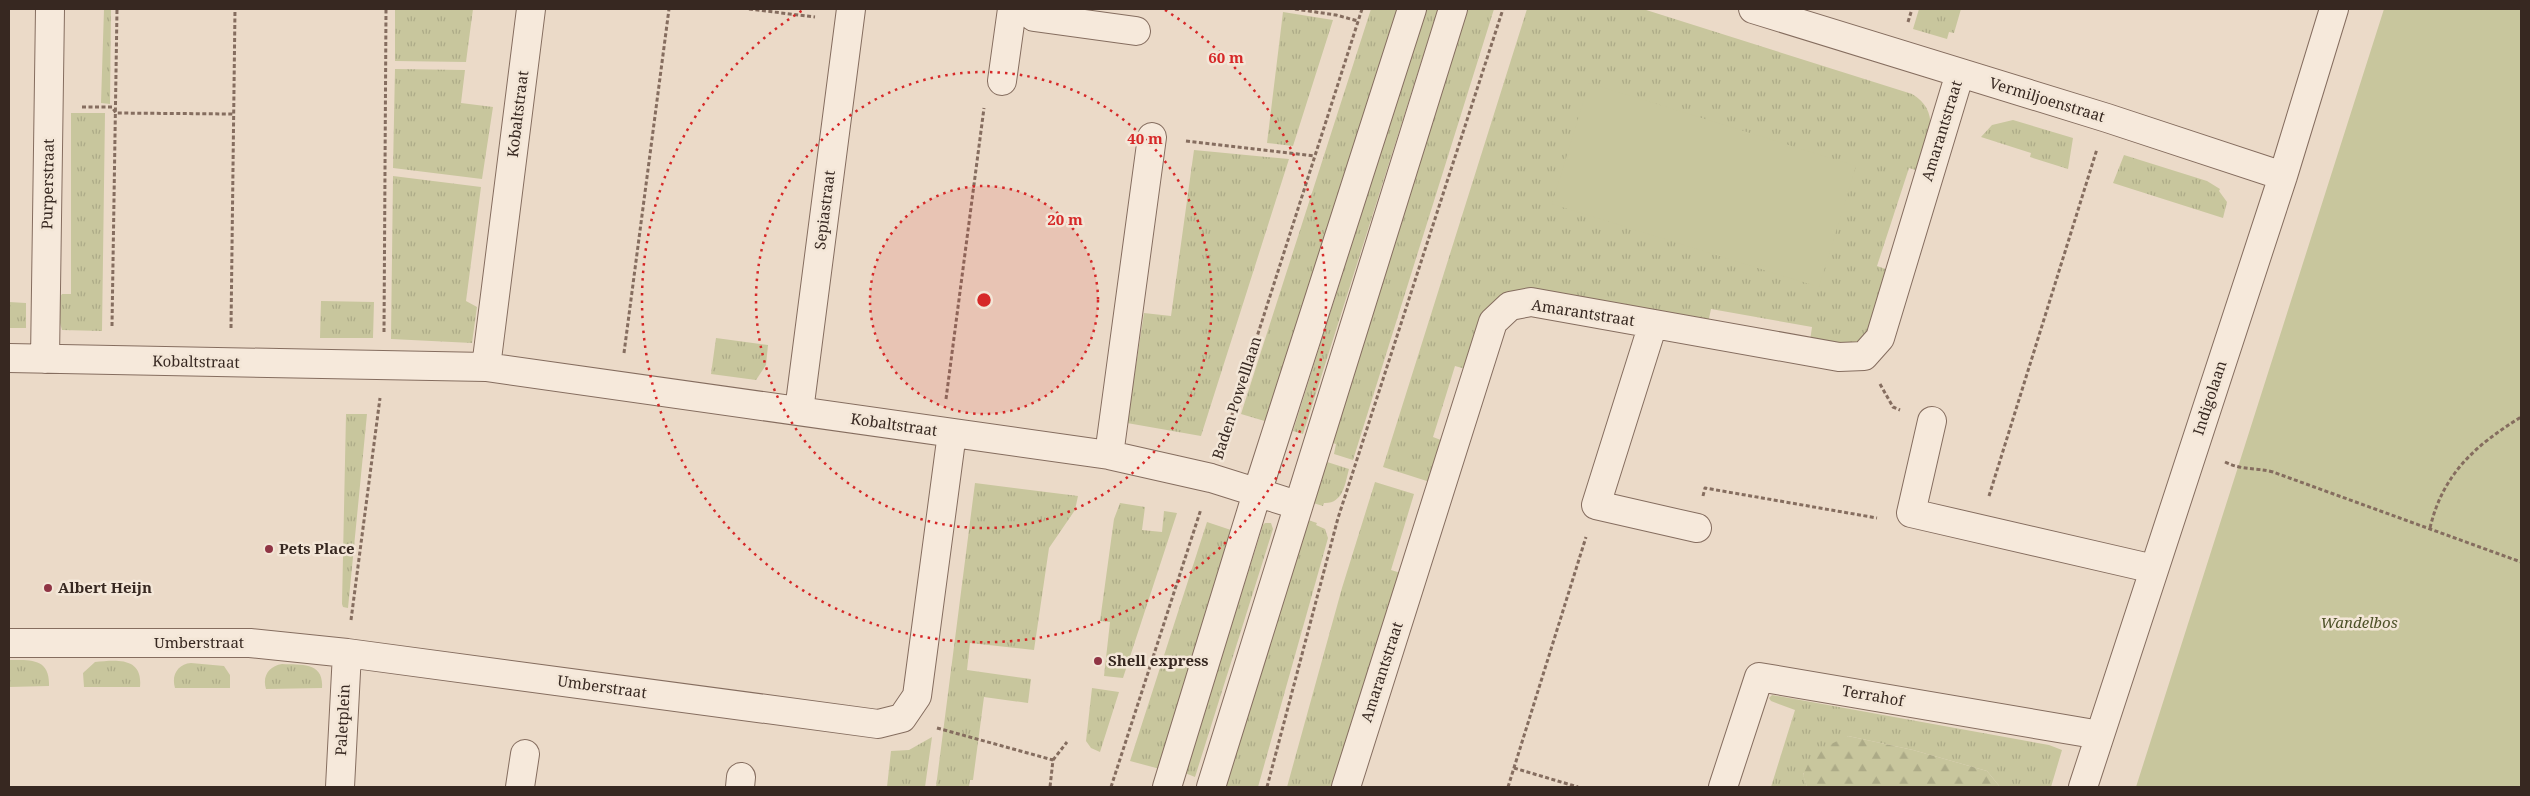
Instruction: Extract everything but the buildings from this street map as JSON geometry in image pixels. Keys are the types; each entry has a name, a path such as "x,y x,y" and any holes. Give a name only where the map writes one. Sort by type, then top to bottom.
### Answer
{"street":[{"name":"Purperstraat","path":"45,359 50,9"},
{"name":"Kobaltstraat","path":"486,367 532,9"},
{"path":"1002,81 1012,9"},
{"path":"1024,9 1034,17 1136,31"},
{"path":"1167,787 1257,493 1412,9"},
{"path":"1210,787 1453,9"},
{"name":"Vermiljoenstraat","path":"1753,9 2107,118 2283,176"},
{"name":"Indigolaan","path":"2083,787 2283,176 2334,9"},
{"name":"Sepiastraat","path":"799,411 850,15"},
{"name":"Amarantstraat","path":"1346,787 1493,322 1510,306 1531,302 1838,357 1864,356 1880,338 1960,73"},
{"path":"1109,455 1152,137"},
{"path":"1653,324 1596,505 1697,528"},
{"name":"Kobaltstraat","path":"9,358 486,367 1109,455 1211,478 1297,505"},
{"path":"1932,421 1911,513 2154,569"},
{"path":"902,718 917,696 947,432"},
{"name":"Umberstraat","path":"9,643 250,644 347,653 878,724 902,718"},
{"name":"Paletplein","path":"340,787 347,653"},
{"name":"Terrahof","path":"1723,787 1759,677 2100,735"},
{"path":"520,787 525,754"}],"path":[{"path":"112,360 117,9"},
{"path":"231,362 235,9"},
{"path":"347,653 384,365 386,9"},
{"path":"620,386 670,9"},
{"path":"749,9 850,15"},
{"path":"1295,9 1336,14 1358,21"},
{"name":"Baden Powelllaan","path":"1111,787 1362,9"},
{"path":"1267,787 1338,518 1503,9"},
{"path":"947,432 988,79 1002,81"},
{"path":"49,107 112,107 116,113"},
{"path":"116,113 234,114"},
{"path":"1979,528 2107,118"},
{"path":"1152,137 1315,156"},
{"path":"1864,356 1894,407 1932,421"},
{"path":"2430,528 2444,491 2466,458 2490,436 2521,417"},
{"path":"2194,448 2237,468 2251,471 2260,469 2273,472 2521,562"},
{"path":"1697,528 1704,488 1892,520 1911,513"},
{"path":"1508,787 1596,505"},
{"path":"902,718 1053,760"},
{"path":"1050,787 1053,760 1067,742"},
{"path":"1514,768 1578,787"}],"green space":[{"path":"104,9 111,9 110,104 101,103"},
{"path":"395,9 473,9 466,62 395,61"},
{"path":"1371,9 1399,9 1268,422 1241,414"},
{"path":"1426,9 1438,9 1303,434 1293,431"},
{"path":"1466,9 1494,9 1353,460 1334,454 1336,444 1329,442"},
{"path":"1527,9 1643,9 1912,94 1922,101 1927,110 1930,119 1929,139 1922,172 1909,168 1877,266 1891,271 1870,333 1855,345 1810,341 1812,327 1711,309 1708,323 1532,291 1516,291 1503,296 1487,314 1481,327 1469,370 1455,366 1433,437 1446,442 1433,483 1383,467"},
{"path":"1919,9 1961,9 1954,33 1949,32 1947,39 1913,29"},
{"name":"Wandelbos","path":"2384,9 2521,9 2521,787 2136,787"},
{"path":"1283,12 1333,20 1293,146 1267,143"},
{"path":"395,69 465,70 461,103 493,107 482,179 393,168"},
{"path":"1589,83 1856,166 1819,287 1552,204"},
{"path":"71,113 105,113 102,331 62,330 60,323 60,297 62,294 71,294"},
{"path":"2013,120 2073,138 2068,169 2030,157 2031,153 1981,137 1992,125"},
{"path":"1194,150 1289,159 1201,436 1127,423 1144,313 1171,316"},
{"path":"2124,155 2207,181 2220,189 2219,191 2227,202 2223,218 2113,183"},
{"path":"393,176 481,187 466,301 477,307 472,343 391,339"},
{"path":"321,301 374,302 373,338 320,338"},
{"path":"9,302 26,303 26,328 9,328"},
{"path":"716,338 768,345 766,365 756,380 711,374"},
{"path":"346,414 367,414 348,608 343,607 342,604"},
{"path":"1324,461 1349,469 1339,497 1324,503 1323,506 1310,502"},
{"path":"1375,482 1414,494 1391,570 1404,574 1336,787 1287,787 1342,588"},
{"path":"975,483 1078,496 1075,510 1049,548 1034,650 970,643 967,670 1031,679 1028,703 984,697 973,780 970,780 969,787 936,787"},
{"path":"1120,503 1145,507 1142,530 1162,532 1164,511 1177,513 1123,678 1104,676 1110,622 1100,621 1114,519"},
{"path":"1305,519 1317,523 1316,525 1325,529 1328,538 1258,787 1221,787"},
{"path":"1207,522 1234,531 1160,769 1130,761"},
{"path":"1265,523 1271,523 1273,529 1195,777 1185,773"},
{"path":"9,660 32,661 43,665 48,677 49,686 9,687"},
{"path":"120,661 133,665 140,677 140,687 84,687 83,673 95,662"},
{"path":"191,663 224,666 230,675 230,688 175,688 174,679 177,671 182,666"},
{"path":"282,664 304,665 315,669 322,680 322,688 266,689 265,680 268,672 273,667"},
{"path":"1092,688 1119,692 1100,752 1091,748 1086,741"},
{"path":"1772,695 2049,745 2062,750 2051,787 2000,787 1987,771 1913,750 1848,736 1803,774 1807,787 1771,787 1795,710 1771,701 1769,698"},
{"path":"1848,736 1913,750 1987,771 2000,787 1807,787 1803,775 1814,752"},
{"path":"932,737 925,787 887,787 891,751 909,750"}],"place":[{"name":"Pets Place","path":"269,549"},
{"name":"Albert Heijn","path":"48,588"},
{"name":"Shell express","path":"1098,661"}]}
